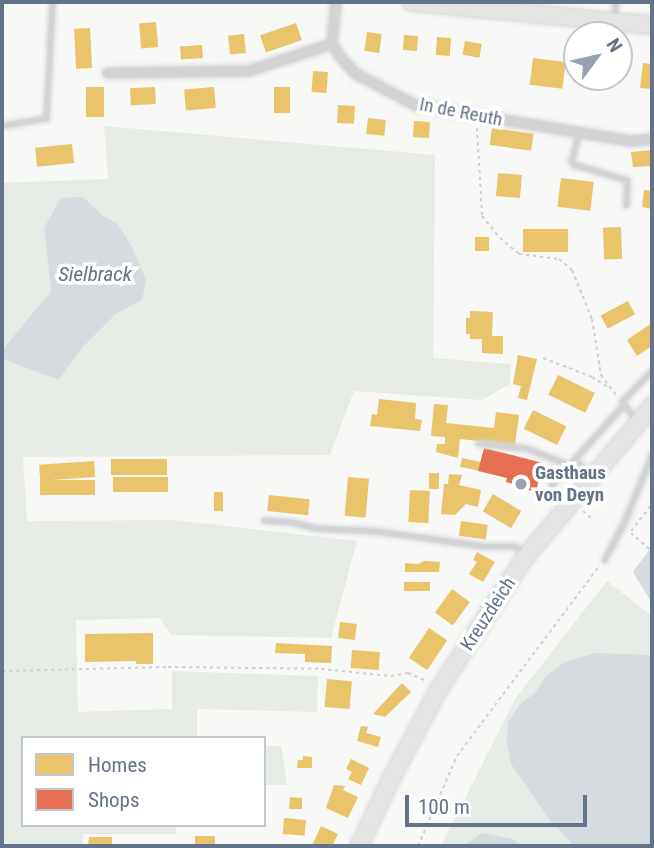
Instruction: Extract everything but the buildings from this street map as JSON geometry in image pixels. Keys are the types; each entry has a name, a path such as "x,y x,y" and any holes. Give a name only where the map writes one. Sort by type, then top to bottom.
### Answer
{"street":[{"path":"108,73 249,71 332,44 336,2"},
{"path":"411,2 615,21"},
{"path":"633,23 652,25"},
{"name":"In de Reuth","path":"332,44 356,74 415,105 631,141 652,139"},
{"name":"Kreuzdeich","path":"359,846 392,777 439,690 529,553 652,406"}],"lane":[{"path":"4,125 46,118 52,2"},
{"path":"615,2 615,21"},
{"path":"579,133 571,160 573,164 627,180 626,205"},
{"path":"551,485 652,370"},
{"path":"622,403 637,422"},
{"path":"478,443 526,448 571,462 592,476"},
{"path":"604,559 624,522 652,454"},
{"path":"264,520 293,522 316,528 376,531 484,546 514,546 529,553"}],"path":[{"path":"477,117 482,216 500,238 519,254 559,259 572,270 592,319 601,375 622,403"},
{"path":"543,358 592,377 609,387"},
{"path":"630,532 652,551"},
{"path":"418,846 457,756 604,559"},
{"path":"2,671 168,667 321,669 391,676 408,673 439,690"}],"shaded area":[{"path":"104,126 435,155 433,358 511,364 510,384 482,400 354,391 330,455 23,457 27,521 174,520 357,541 331,638 172,635 159,618 76,620 78,712 172,709 172,671 318,676 317,712 197,709 197,736 21,736 21,827 176,827 176,834 83,834 83,846 2,846 2,359 59,380 82,348 116,314 142,300 117,223 102,215 83,197 44,227 51,291 2,350 2,183 108,179"},
{"path":"607,581 652,616 652,846 441,846 515,699"},
{"path":"266,746 281,746 287,785 266,785"}],"water":[{"name":"Sielbrack","path":"83,197 102,215 117,223 132,247 146,280 142,300 116,314 82,348 59,380 2,359 2,350 51,291 44,228 61,198"},
{"path":"652,546 652,603 633,572"},
{"path":"595,653 649,655 652,659 652,846 574,846 549,819 511,764 507,743 508,722 520,704 535,693 546,676 565,662"},
{"path":"482,833 513,839 521,846 463,846"}],"place":[{"name":"Gasthaus von Deyn","path":"521,484"}]}
